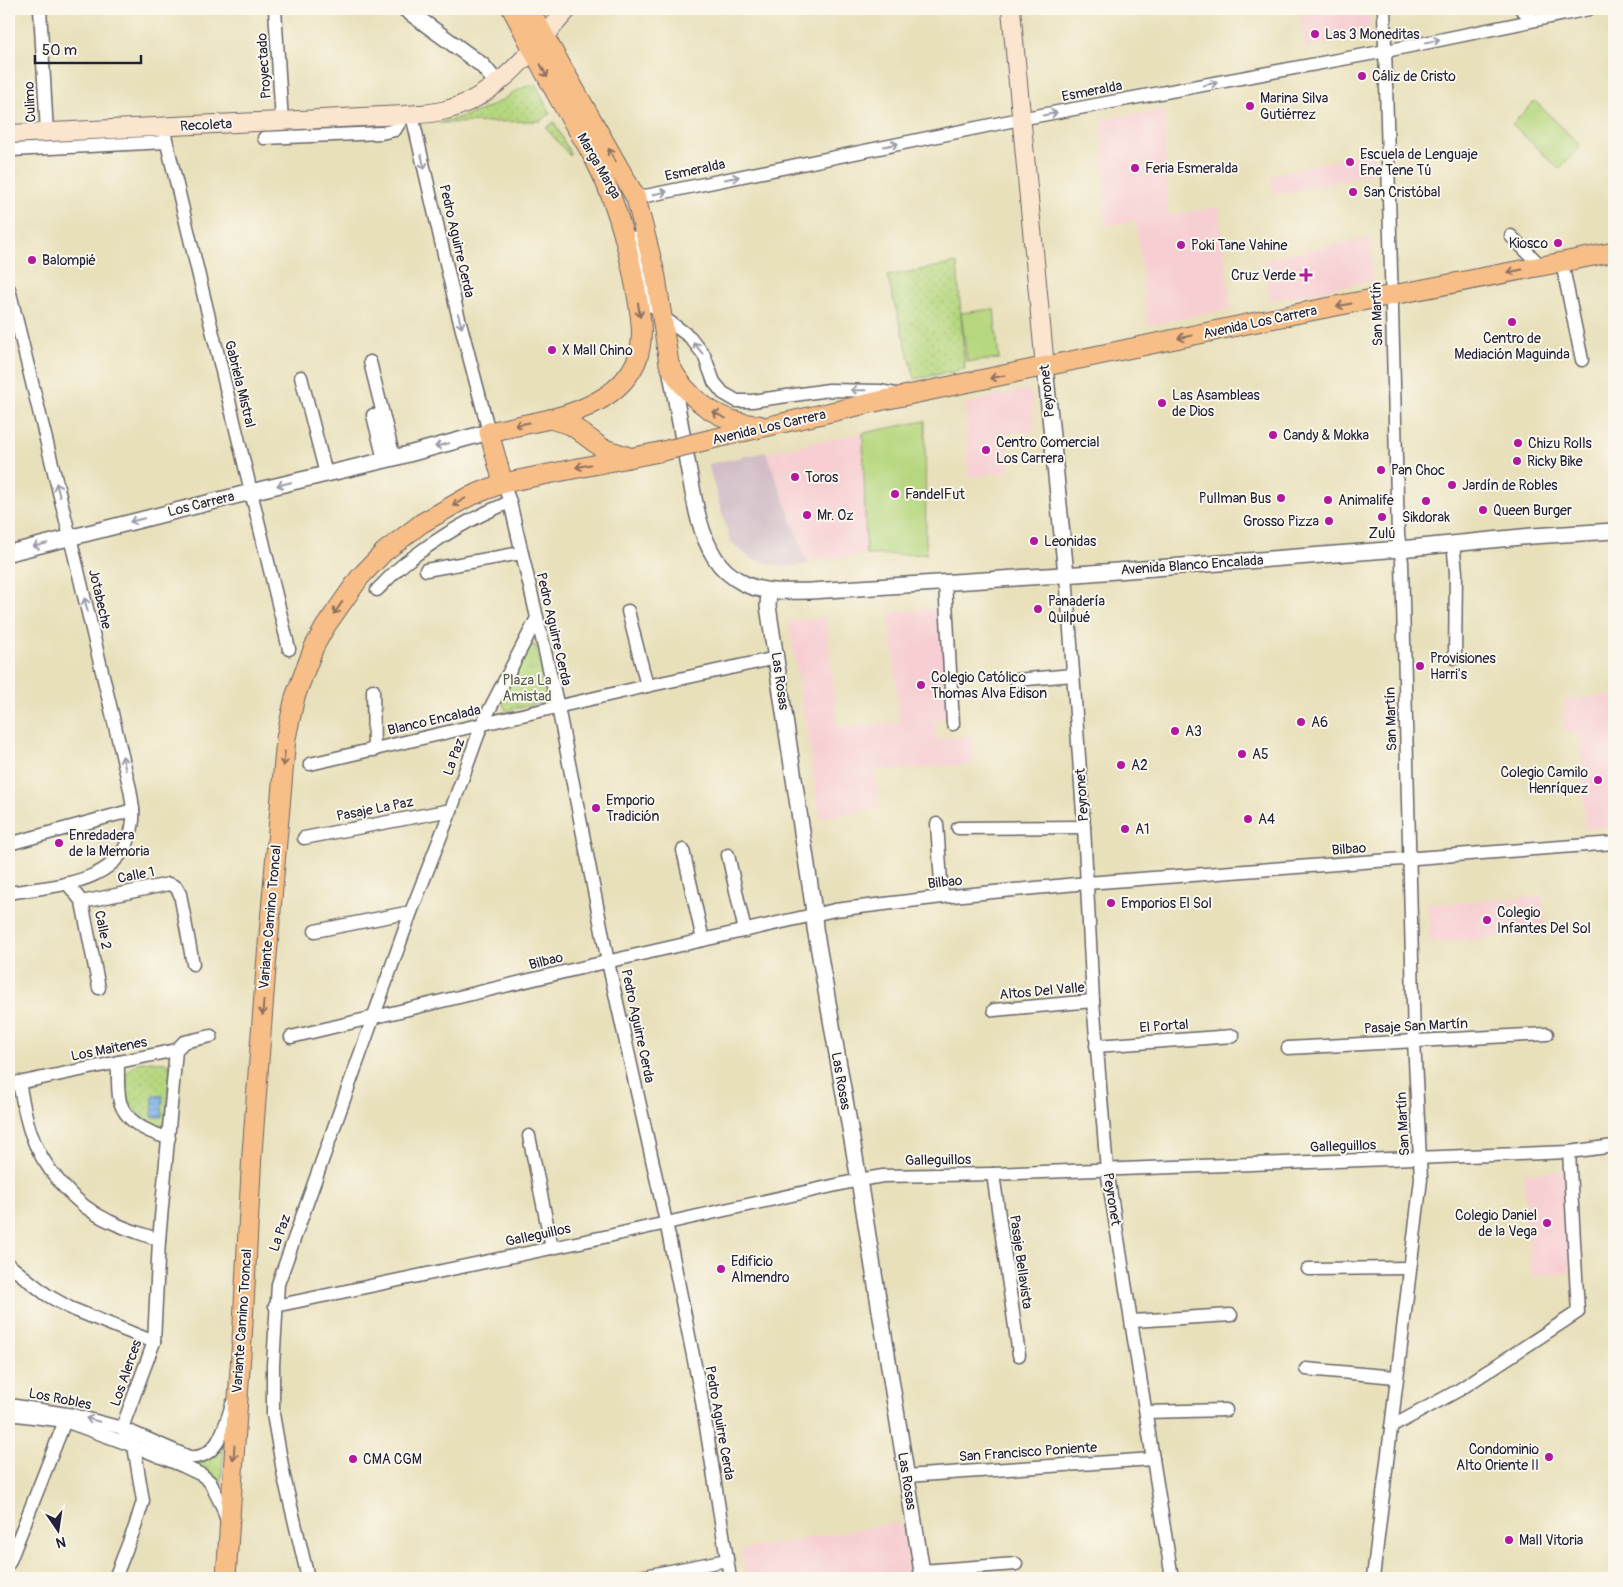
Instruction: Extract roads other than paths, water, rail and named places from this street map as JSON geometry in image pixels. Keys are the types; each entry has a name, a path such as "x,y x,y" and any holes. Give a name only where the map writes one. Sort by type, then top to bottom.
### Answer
{"main road":[{"name":"Marga Marga","path":"512,9 538,42 636,198 656,277 669,364"},
{"name":"Marga Marga","path":"529,9 556,94 602,170"},
{"name":"Recoleta","path":"11,142 47,133 164,134 282,122 408,115 446,110 480,96 497,83 568,9"},
{"name":"Peyronet","path":"1011,9 1045,367"},
{"path":"503,483 489,432 577,412 603,398 614,389 636,363 642,332 639,305 628,253 602,170"},
{"name":"Avenida Los Carrera","path":"631,458 906,396 1392,295 1614,252"},
{"path":"669,364 682,386 712,412 725,418 751,425 764,426 784,423"},
{"path":"550,419 571,425 602,448 631,458"},
{"name":"Variante Camino Troncal","path":"226,1578 252,1152 277,832 286,738 295,697 314,647 325,627 360,577 384,552 422,524 466,498 503,483 631,458"}],"street":[{"name":"Culimo","path":"40,9 47,133"},
{"name":"Proyectado","path":"275,9 282,122"},
{"path":"405,9 482,65 497,83"},
{"name":"San Martín","path":"1373,1578 1421,1179 1414,1040 1402,562 1398,534 1384,9"},
{"path":"1521,9 1534,20"},
{"name":"Esmeralda","path":"636,198 1020,119 1386,51 1590,9"},
{"path":"264,138 381,133 395,130 408,115"},
{"name":"Pedro Aguirre Cerda","path":"408,115 489,432"},
{"name":"Recoleta","path":"11,142 164,134"},
{"name":"Gabriela Mistral","path":"164,134 289,649"},
{"path":"602,170 636,198"},
{"name":"Marga Marga","path":"602,170 624,209 650,292 669,364 700,526 706,542 716,559 730,574 756,588 769,591"},
{"path":"1511,236 1541,266"},
{"path":"1562,262 1582,360"},
{"name":"Jotabeche","path":"9,289 130,789 133,810 133,826 127,846 115,863 99,873 67,883 9,892"},
{"name":"Avenida Los Carrera","path":"663,317 690,337 704,355 714,382 723,393 737,401 752,401 829,390 879,391 906,396"},
{"path":"370,362 389,459"},
{"name":"Peyronet","path":"1045,367 1066,574 1074,675 1093,1002 1107,1170 1172,1578"},
{"path":"301,377 326,474"},
{"path":"373,415 389,459"},
{"name":"Los Carrera","path":"9,553 389,459 489,432"},
{"name":"Pedro Aguirre Cerda","path":"503,483 510,502 520,553 558,707 608,962 666,1222 702,1396 730,1578"},
{"path":"377,590 404,564 428,546 486,512 510,502"},
{"name":"Avenida Blanco Encalada","path":"769,591 811,591 1066,574 1614,531"},
{"path":"1453,543 1456,572 1455,658"},
{"path":"426,570 520,553"},
{"path":"945,582 953,724"},
{"name":"Las Rosas","path":"769,591 768,606 816,938 859,1180 922,1574 1016,1564"},
{"path":"628,611 647,686"},
{"name":"La Paz","path":"308,1578 284,1477 273,1414 278,1284 411,912 482,724 537,618"},
{"name":"Blanco Encalada","path":"310,764 776,658"},
{"path":"1016,680 1074,675"},
{"name":"Blanco Encalada","path":"373,690 374,750"},
{"path":"9,844 133,810"},
{"name":"Pasaje La Paz","path":"304,838 451,810"},
{"path":"937,824 942,897"},
{"path":"958,828 1084,827"},
{"name":"Bilbao","path":"291,1037 834,910 1086,883 1614,843"},
{"path":"683,850 703,940"},
{"path":"728,855 745,931"},
{"name":"Calle 2","path":"67,883 82,902 99,988"},
{"name":"Calle 1","path":"82,902 169,884 176,886 180,894 193,964"},
{"path":"315,931 411,912"},
{"name":"Altos Del Valle","path":"994,1010 1093,1002"},
{"name":"Pasaje San Martín","path":"1288,1048 1547,1034"},
{"name":"Los Maitenes","path":"14,1084 176,1050 184,1042 211,1036"},
{"name":"El Portal","path":"1096,1046 1233,1036"},
{"name":"Los Alerces","path":"115,1578 143,1501 134,1446 122,1428 154,1342 159,1240 176,1050"},
{"path":"118,1062 120,1102 126,1113 143,1130 169,1138"},
{"path":"14,1084 36,1147 59,1181 87,1208 108,1221 159,1240"},
{"path":"529,1136 552,1248"},
{"name":"Galleguillos","path":"276,1306 883,1176 993,1174 1569,1152 1614,1146"},
{"path":"1391,1426 1459,1390 1578,1312 1569,1152"},
{"name":"Pasaje Bellavista","path":"993,1174 1019,1355"},
{"path":"9,1265 47,1295 70,1308 154,1342"},
{"path":"1308,1269 1410,1268"},
{"path":"1132,1321 1230,1315"},
{"path":"1306,1369 1396,1377"},
{"path":"186,1462 207,1454 212,1450 220,1437 238,1385"},
{"name":"Los Robles","path":"9,1405 122,1428 186,1462 210,1482 223,1508 230,1533"},
{"path":"1146,1412 1226,1410"},
{"name":"Los Robles","path":"9,1414 69,1418 134,1446 186,1462"},
{"path":"9,1563 69,1418"},
{"name":"San Francisco Poniente","path":"906,1476 1153,1459"},
{"path":"635,1578 727,1560"}],"water":[{"path":"153,1095 163,1096 162,1117 152,1117"}],"place":[{"name":"Las 3 Moneditas","path":"1315,34"},
{"name":"Cáliz de Cristo","path":"1362,76"},
{"name":"Marina Silva Gutiérrez","path":"1250,106"},
{"name":"Escuela de Lenguaje Ene Tene Tú","path":"1350,162"},
{"name":"Feria Esmeralda","path":"1135,168"},
{"name":"San Cristóbal","path":"1353,192"},
{"name":"Kiosco","path":"1558,243"},
{"name":"Poki Tane Vahine","path":"1181,245"},
{"name":"Balompié","path":"32,260"},
{"name":"Cruz Verde","path":"1306,275"},
{"name":"Centro de Mediación Maguinda","path":"1512,322"},
{"name":"X Mall Chino","path":"552,350"},
{"name":"Las Asambleas de Dios","path":"1162,403"},
{"name":"Candy & Mokka","path":"1273,435"},
{"name":"Chizu Rolls","path":"1518,443"},
{"name":"Centro Comercial Los Carrera","path":"986,450"},
{"name":"Ricky Bike","path":"1517,461"},
{"name":"Pan Choc","path":"1381,470"},
{"name":"Toros","path":"795,477"},
{"name":"Jardín de Robles","path":"1452,485"},
{"name":"FandelFut","path":"895,494"},
{"name":"Pullman Bus","path":"1281,498"},
{"name":"Animalife","path":"1328,500"},
{"name":"Sikdorak","path":"1426,501"},
{"name":"Queen Burger","path":"1483,510"},
{"name":"Mr. Oz","path":"807,515"},
{"name":"Zulú","path":"1382,517"},
{"name":"Grosso Pizza","path":"1329,521"},
{"name":"Leonidas","path":"1034,541"},
{"name":"Panadería Quilpué","path":"1038,609"},
{"name":"Provisiones Harri's","path":"1420,666"},
{"name":"Colegio Católico Thomas Alva Edison","path":"921,685"},
{"name":"A6","path":"1301,722"},
{"name":"A3","path":"1175,731"},
{"name":"A5","path":"1242,754"},
{"name":"A2","path":"1121,765"},
{"name":"Colegio Camilo Henríquez","path":"1598,780"},
{"name":"Emporio Tradición","path":"596,808"},
{"name":"A4","path":"1248,819"},
{"name":"A1","path":"1125,829"},
{"name":"Enredadera de la Memoria","path":"59,843"},
{"name":"Emporios El Sol","path":"1111,903"},
{"name":"Colegio Infantes Del Sol","path":"1487,920"},
{"name":"Colegio Daniel de la Vega","path":"1547,1223"},
{"name":"Edificio Almendro","path":"721,1269"},
{"name":"Condominio Alto Oriente II","path":"1549,1457"},
{"name":"CMA CGM","path":"353,1459"},
{"name":"Mall Vitoria","path":"1509,1540"}],"park label":[{"name":"Plaza La Amistad","path":"527,688"}]}
